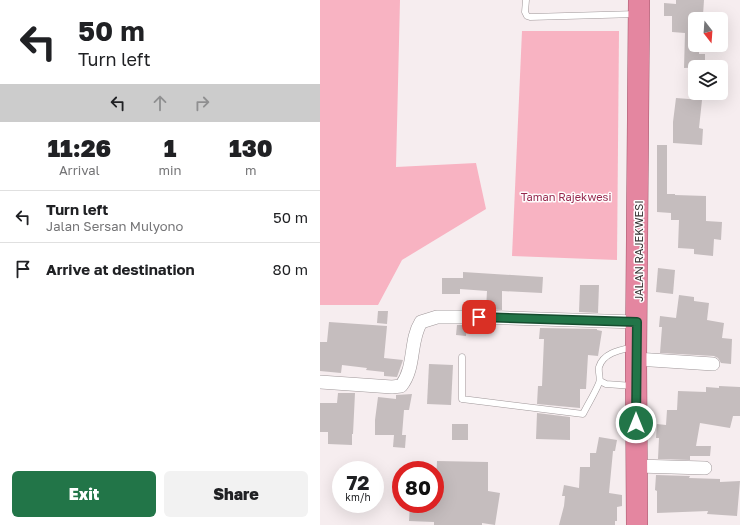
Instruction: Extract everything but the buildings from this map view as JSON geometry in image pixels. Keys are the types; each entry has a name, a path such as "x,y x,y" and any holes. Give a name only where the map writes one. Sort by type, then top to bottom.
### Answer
{"highway":[{"name":"JALAN RAJEKWESI","path":"637,525 636,353 639,7"}],"street":[{"path":"320,382 392,387 401,386 409,372 416,329 421,322 437,317 637,322"},
{"path":"636,353 713,364"},
{"path":"636,466 705,468"}],"lane":[{"path":"526,0 525,12 527,16 530,17 639,7"},
{"path":"462,357 462,399 583,414 600,381 598,374 600,366 610,354 617,350 636,353"},
{"path":"600,381 606,384 636,386"}],"green space":[{"path":"320,0 400,0 396,167 476,163 486,209 402,260 378,305 320,305"},
{"name":"Taman Rajekwesi","path":"522,31 619,31 617,260 512,256"}],"route":[{"path":"479,317 637,322 636,423"}]}
